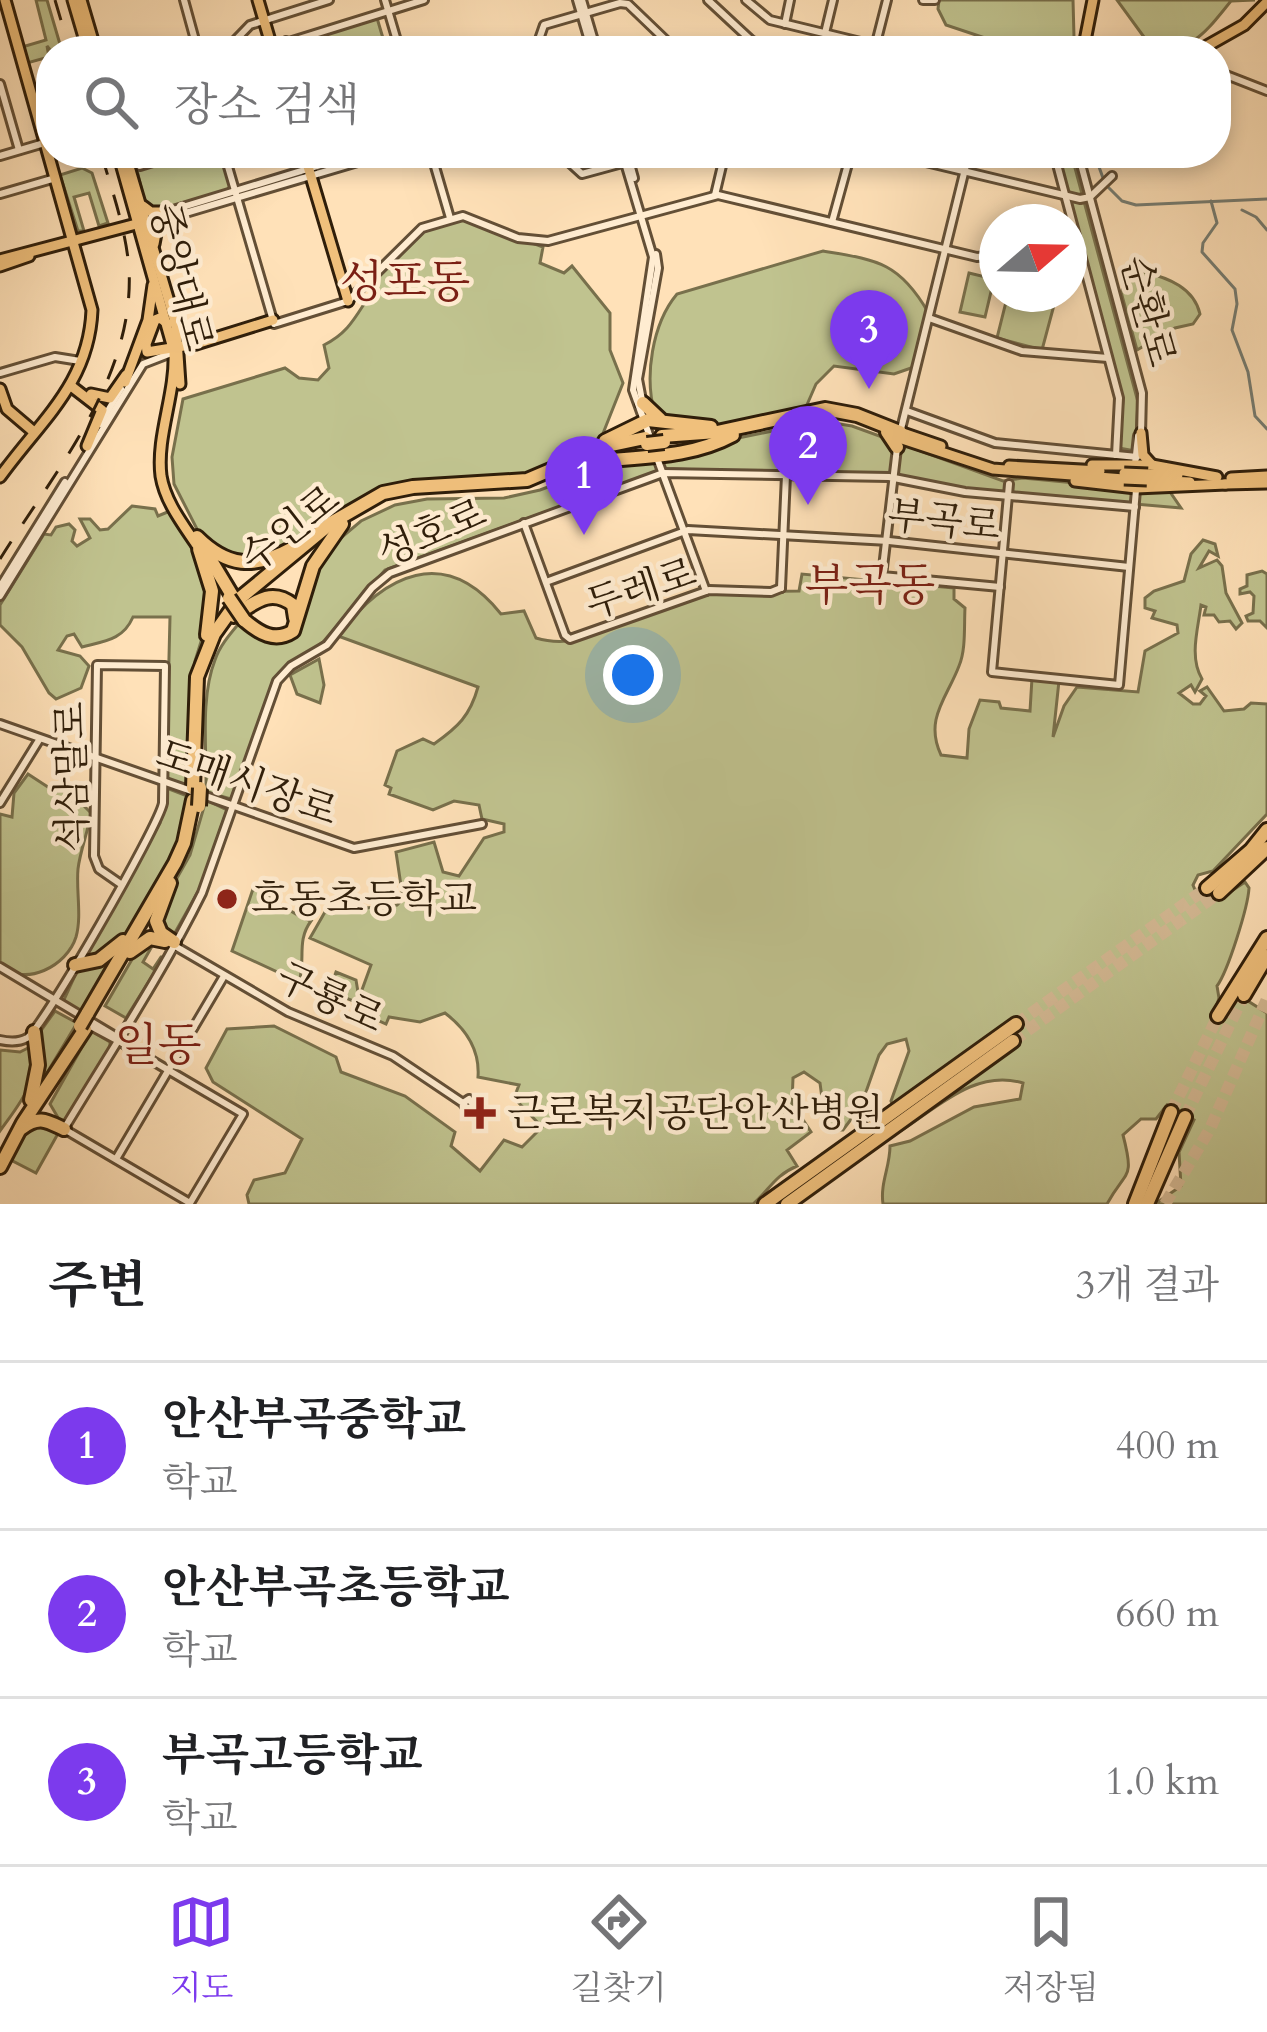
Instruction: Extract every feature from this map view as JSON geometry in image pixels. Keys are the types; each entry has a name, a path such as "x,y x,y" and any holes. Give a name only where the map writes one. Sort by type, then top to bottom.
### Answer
{"highway":[{"name":"수인로","path":"0,1167 182,848 196,795 197,677 214,634 239,599 351,508 383,494 413,487 527,480 583,459 659,455 732,432 827,414 901,426"},
{"path":"583,459 642,415 732,432"},
{"name":"수인로","path":"0,1150 130,952 192,839 206,673 255,593 342,524 385,500 419,493 512,489 560,475 583,459"},
{"path":"198,543 241,618 274,637 293,631 313,566 342,524"},
{"path":"198,543 220,557 249,564 272,560 316,536"},
{"path":"197,677 213,604 211,578 198,543"},
{"path":"1267,830 1213,890 1267,848"},
{"path":"170,883 156,921 160,933 172,943"},
{"path":"73,968 106,956 136,928"},
{"path":"130,952 150,938 172,943"},
{"path":"1218,1016 1267,938"},
{"path":"1244,995 1267,956"},
{"path":"765,1204 1016,1024"},
{"path":"31,1100 37,1076 34,1034"},
{"path":"787,1204 1013,1041"},
{"path":"51,1084 46,1109 64,1129"},
{"path":"1135,1204 1178,1114 1147,1204"},
{"path":"17,1133 37,1119 64,1129"}],"main road":[{"path":"3,0 36,110"},
{"path":"77,0 88,36"},
{"path":"258,0 269,36"},
{"path":"1086,36 1093,0"},
{"path":"1228,36 1267,2"},
{"path":"0,466 28,430 73,387 92,326 89,294 51,168"},
{"name":"중앙대로","path":"128,168 177,350 161,474 168,498 198,543"},
{"path":"309,168 348,300"},
{"path":"137,205 165,215 148,246 136,234 118,229 137,205"},
{"path":"0,263 142,222"},
{"path":"56,247 87,238"},
{"path":"73,242 87,307 73,387"},
{"name":"중앙대로","path":"148,246 152,273 172,325"},
{"path":"152,273 146,350 178,370 195,346"},
{"path":"125,382 154,320 160,317 195,346"},
{"path":"158,355 276,322"},
{"path":"73,387 110,398 131,367"},
{"path":"73,387 102,410 87,446"},
{"path":"0,389 8,409 28,430"},
{"path":"0,401 7,415 28,430"},
{"name":"수인로","path":"901,426 993,470 1124,476 1141,463"},
{"name":"수인로","path":"901,426 977,459 1028,471"},
{"path":"0,477 28,430"},
{"path":"1141,463 1142,433"},
{"path":"993,470 1008,490 1028,471 1141,463 1221,481"},
{"path":"1028,471 1135,488 1267,480"}],"street":[{"path":"182,0 192,36"},
{"path":"237,36 329,0"},
{"path":"300,36 387,6 424,0"},
{"path":"540,36 544,26 582,8 623,0 663,36"},
{"path":"709,0 743,36"},
{"path":"746,0 764,17 834,36"},
{"path":"785,24 790,0"},
{"path":"825,33 833,0"},
{"path":"877,36 886,0"},
{"path":"923,0 935,0"},
{"path":"582,8 628,4 663,36"},
{"path":"387,6 396,36"},
{"path":"1231,76 1267,91"},
{"path":"0,84 19,150"},
{"path":"0,156 36,148"},
{"path":"230,168 276,322 348,300 422,228 462,212 517,236 543,239 717,193 979,255"},
{"path":"310,172 321,168"},
{"path":"142,222 326,168"},
{"path":"435,168 449,217"},
{"path":"629,168 658,268 638,379 642,415 707,589"},
{"path":"717,193 723,168"},
{"path":"832,220 845,168"},
{"path":"939,168 1081,202 1112,176"},
{"path":"944,168 966,174"},
{"path":"967,168 901,426 884,576 1000,586 1008,490"},
{"path":"1058,168 1067,204"},
{"name":"순환로","path":"1080,168 1140,384 1142,433"},
{"path":"0,194 53,177"},
{"name":"순환로","path":"1000,586 992,672 1117,684 1141,463 1140,396 1089,198"},
{"path":"1087,280 1120,404 1116,453"},
{"path":"930,318 1022,351 1108,358"},
{"path":"0,591 125,382 143,358 158,355"},
{"path":"0,591 142,364 158,355"},
{"path":"0,373 55,357 80,361"},
{"path":"901,426 1116,453 1141,463"},
{"name":"성호로","path":"64,1129 204,887 281,674 327,645 372,588 390,573 526,523 659,455 786,475 893,478 1133,507"},
{"name":"두레로","path":"526,523 566,633 574,636 707,589 781,588 786,475"},
{"name":"부곡로","path":"547,582 687,531 887,541 1128,567"},
{"name":"석삼말로","path":"34,1034 122,886 161,816 165,666 97,665 96,862 122,886"},
{"name":"도매시장로","path":"0,724 360,849 482,824"},
{"path":"0,803 40,739"},
{"name":"구룡로","path":"172,943 288,1012 393,1057 464,1102"},
{"path":"0,969 243,1114 190,1204 64,1129"},
{"path":"116,1159 225,974"},
{"path":"0,1042 20,1041 34,1034"}],"green space":[{"path":"36,0 47,0 58,36 45,36"},
{"path":"939,0 1073,0 1074,36 979,36 946,25"},
{"path":"1117,0 1255,0 1231,1 1198,36 1143,36"},
{"path":"377,18 382,36 313,36"},
{"path":"36,43 36,61 27,63 22,47"},
{"path":"82,168 92,173 108,223 99,226 89,193 74,197 84,231 78,231 60,175"},
{"path":"226,168 231,185 156,211 146,208 137,170"},
{"path":"1060,168 1075,168 1085,204 1070,204"},
{"path":"1087,212 1138,402 1135,451 1119,448 1123,400 1087,267"},
{"path":"462,217 543,247 540,263 564,273 572,266 610,313 610,350 623,383 600,441 519,479 414,483 369,499 272,556 252,562 219,550 199,533 174,484 172,457 183,399 285,368 299,378 318,380 329,368 324,345 357,315 372,292 365,286 424,230"},
{"path":"823,251 885,266 917,295 928,312 914,367 894,374 834,366 816,384 806,407 717,426 655,414 650,384 653,351 661,320 677,294"},
{"path":"1144,272 1179,286 1192,297 1200,314 1193,324 1175,328 1137,350 1121,292 1129,278"},
{"path":"969,273 979,275 979,312 986,312 985,317 960,312"},
{"path":"1004,312 1052,312 1042,350 997,338"},
{"path":"821,421 852,426 1003,481 1023,478 1170,492 1181,508 973,490 888,476 656,472 385,570 323,642 277,677 231,799 206,792 207,691 220,649 241,621 267,641 281,642 298,635 313,579 336,542 361,521 395,505 427,499 504,498 607,465"},
{"path":"132,506 155,509 158,516 170,511 205,568 209,616 195,661 189,789 166,778 170,617 133,617 119,635 82,647 74,634 67,636 58,650 80,656 89,666 81,688 56,699 22,647 0,625 0,605 44,534 69,524 77,546 90,538 80,519 90,519 100,530 108,529"},
{"path":"1203,540 1215,544 1218,556 1209,551 1199,568 1217,560 1222,566 1226,593 1242,623 1236,629 1230,621 1219,622 1214,615 1204,615 1206,607 1201,605 1195,652 1202,679 1195,692 1191,685 1179,693 1200,704 1206,696 1200,691 1207,687 1224,711 1267,704 1267,814 1213,871 1198,875 1193,885 1204,894 1219,882 1213,892 1224,896 1245,882 1249,888 1237,938 1217,986 1214,1014 1222,1019 1231,1015 1234,995 1247,975 1240,996 1267,1013 1267,1204 1155,1204 1181,1186 1179,1152 1194,1120 1167,1105 1156,1119 1141,1119 1123,1135 1128,1168 1107,1204 883,1204 890,1146 910,1141 974,1107 1020,1099 1023,1083 1006,1080 975,1085 902,1130 891,1101 909,1051 906,1039 887,1044 879,1055 861,1106 843,1130 834,1130 825,1121 820,1083 804,1072 793,1078 792,1103 811,1132 787,1150 797,1166 753,1204 249,1204 247,1195 254,1180 285,1173 302,1139 213,1082 206,1068 227,1029 274,1026 336,1057 341,1072 405,1096 455,1132 451,1146 480,1171 504,1140 522,1147 542,1127 514,1098 519,1085 478,1077 470,1040 445,1013 420,1022 389,1017 386,1024 366,1015 369,1007 343,997 331,986 336,972 356,980 359,998 371,965 310,938 325,912 397,905 403,899 396,852 434,842 443,872 459,876 484,838 504,832 504,824 482,819 479,805 454,801 433,810 389,794 391,788 385,785 397,751 423,739 434,744 450,732 467,713 478,687 338,636 356,614 395,583 437,574 458,579 480,592 501,614 524,611 536,638 561,641 576,640 709,592 799,591 802,574 954,588 954,599 965,608 963,653 935,730 941,755 967,758 969,729 980,700 1030,711 1032,678 1059,681 1053,737 1077,687 1138,692 1145,651 1178,633 1177,625 1152,618 1155,611 1145,608 1145,598 1184,581 1191,554"},
{"path":"1267,574 1267,628 1260,621 1248,621 1254,596 1240,594 1247,586 1247,575"},
{"path":"319,659 324,685 320,703 297,694 290,675"},
{"path":"28,774 54,791 69,791 91,813 78,869 76,937 55,965 21,974 0,965 0,814 12,817 14,793"},
{"path":"164,787 190,797 177,850 127,934 112,951 80,960 160,823"},
{"path":"206,800 227,810 200,888 172,938 166,937 159,910 190,855"},
{"path":"253,889 311,921 304,936 299,982 232,951"},
{"path":"155,941 143,962 153,969 164,957 126,1018 105,1006 138,949"},
{"path":"120,948 83,1014 63,1002 78,969"},
{"path":"55,1011 77,1023 39,1086 37,1036"},
{"path":"91,1031 110,1042 110,1048 68,1120 60,1121 50,1104"},
{"path":"30,1047 30,1081 0,1131 0,1050 20,1052"},
{"path":"39,1122 60,1130 36,1173 9,1159 25,1128"}],"waterway":[{"path":"1099,168 1103,178"},
{"path":"1108,187 1122,201 1136,205 1267,199"},
{"path":"1211,201 1217,223 1202,252 1235,289 1232,330 1248,372 1255,416 1267,429"},
{"path":"1242,210 1267,230"}],"tunnel":[{"path":"1016,1024 1207,888"},
{"path":"1013,1041 1219,893"},
{"path":"1185,1117 1244,995"},
{"path":"1165,1204 1210,1129 1267,999"},
{"path":"1171,1112 1218,1016"}],"railway":[{"path":"55,0 66,36"},
{"path":"0,559 87,422 119,348 129,269 105,168"}],"place":[{"name":"부곡고등학교","path":"869,389"},
{"name":"안산부곡초등학교","path":"808,505"},
{"name":"안산부곡중학교","path":"584,535"},
{"name":"호동초등학교","path":"227,899"},
{"name":"근로복지공단안산병원","path":"480,1113"}],"district":[{"name":"성포동","path":"405,282"},
{"name":"부곡동","path":"870,585"},
{"name":"일동","path":"158,1045"}]}
